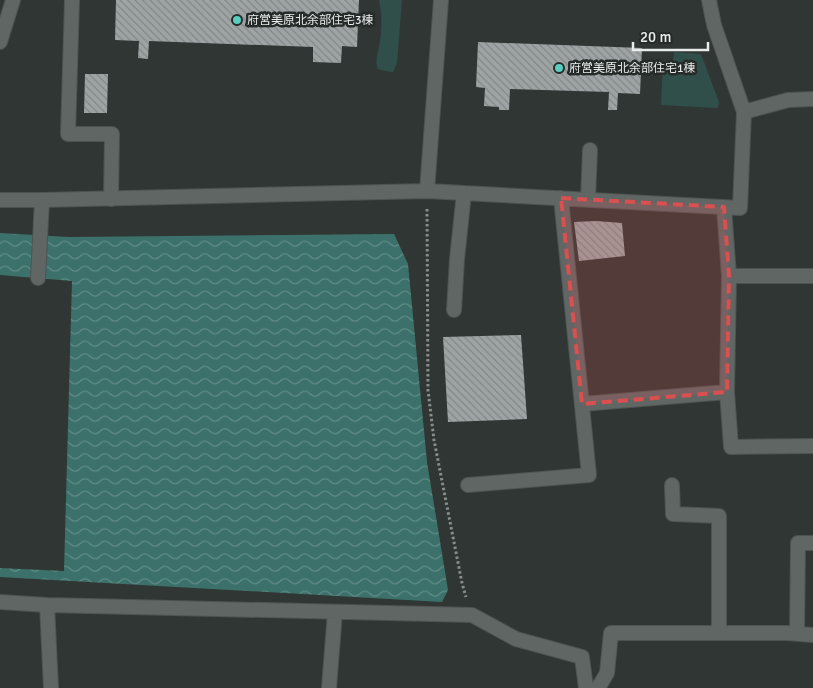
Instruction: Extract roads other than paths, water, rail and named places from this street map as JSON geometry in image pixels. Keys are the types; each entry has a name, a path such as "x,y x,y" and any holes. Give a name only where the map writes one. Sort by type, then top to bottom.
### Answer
{"street":[{"path":"0,42 13,0"},
{"path":"72,0 68,134 112,134 111,198"},
{"path":"427,191 441,0"},
{"path":"0,200 427,191 740,208 744,112 714,25 709,0"},
{"path":"744,112 788,100 813,99"},
{"path":"588,200 590,150"},
{"path":"454,310 464,193"},
{"path":"468,485 589,474 561,198"},
{"path":"38,278 42,200"},
{"path":"724,206 729,276 727,392 731,448 813,446"},
{"path":"729,276 813,276"},
{"path":"582,404 727,392"},
{"path":"672,485 674,514 719,516 719,633"},
{"path":"797,633 798,543 813,544"},
{"path":"0,602 47,605 472,615 516,639 582,657 586,688"},
{"path":"47,605 51,688"},
{"path":"329,688 335,612"},
{"path":"598,688 607,673 610,633 797,633 813,635"}],"water":[{"path":"0,233 69,237 394,234 408,264 427,462 448,590 442,602 0,577 0,568 64,571 72,281 0,275"}],"place":[{"name":"府営美原北余部住宅3棟","path":"237,20"},
{"name":"府営美原北余部住宅1棟","path":"559,68"}]}
